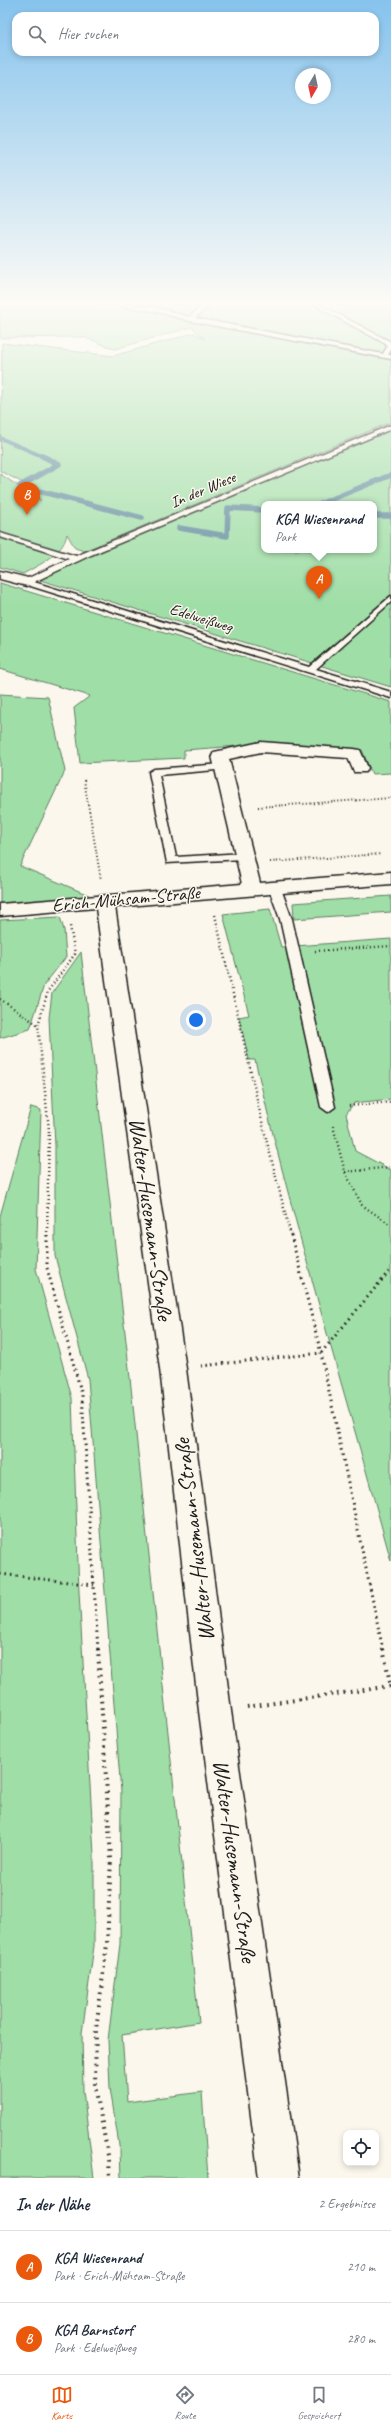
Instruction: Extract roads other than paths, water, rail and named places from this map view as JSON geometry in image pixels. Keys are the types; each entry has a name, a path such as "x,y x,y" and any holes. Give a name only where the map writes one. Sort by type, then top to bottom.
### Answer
{"street":[{"name":"Edelweißweg","path":"0,574 27,582"},
{"path":"252,888 220,756 261,747 354,754 360,768"},
{"name":"Erich-Mühsam-Straße","path":"0,910 274,886 391,878"},
{"name":"Walter-Husemann-Straße","path":"105,902 173,1369 215,1711 279,2178"}],"lane":[{"name":"In der Wiese","path":"27,582 74,558 391,427"},
{"path":"0,535 74,558"},
{"name":"Edelweißweg","path":"27,582 391,695"},
{"path":"310,670 391,598"},
{"path":"223,767 154,772 171,861 245,860"},
{"path":"274,886 286,919 328,1107"}],"waterway":[{"path":"0,438 44,457"},
{"path":"42,456 59,464 20,486 142,518"},
{"path":"327,501 391,475"},
{"path":"179,528 227,536 228,508 261,510"},
{"path":"377,516 391,516"}],"place":[{"name":"KGA Barnstorf","path":"27,515"},
{"name":"KGA Wiesenrand","path":"319,599"}]}
